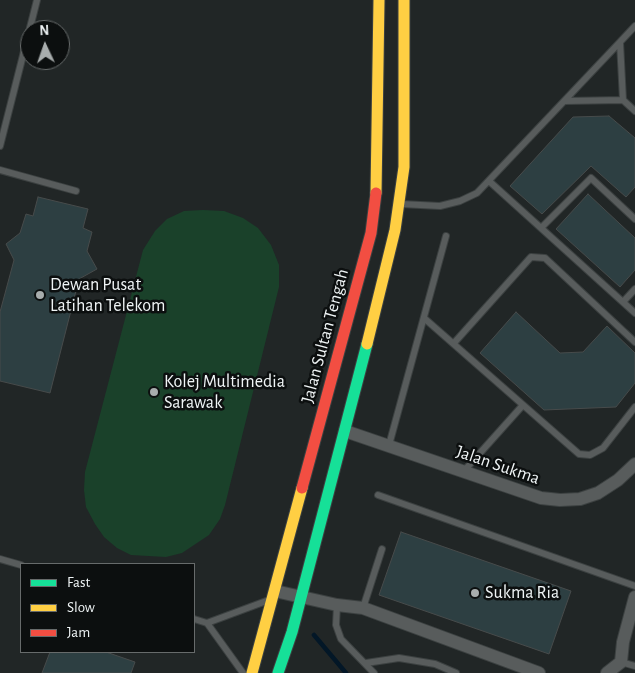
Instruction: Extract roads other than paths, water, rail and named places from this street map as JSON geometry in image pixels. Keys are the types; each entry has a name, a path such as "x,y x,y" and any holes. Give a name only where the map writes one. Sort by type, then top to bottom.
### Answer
{"main road":[{"name":"Jalan Sultan Tengah","path":"252,673 371,233 376,191 379,0"},
{"path":"278,673 292,632 389,258 404,167 404,0"}],"street":[{"name":"Jalan Sukma","path":"345,431 541,498 560,500 580,499 598,493 618,480 635,464"},
{"path":"273,595 301,596 337,605 363,608 539,673"},
{"path":"607,673 621,662 623,642 635,597"}],"lane":[{"path":"0,146 37,0"},
{"path":"399,204 440,206 460,201 477,193 635,26"},
{"path":"620,42 623,100"},
{"path":"565,101 623,100 635,111"},
{"path":"0,170 76,191"},
{"path":"541,228 591,178 634,215"},
{"path":"489,182 635,313"},
{"path":"389,445 446,236"},
{"path":"454,343 531,258 545,258 635,342"},
{"path":"623,302 635,289"},
{"path":"424,318 579,454 590,455 603,448 635,407"},
{"path":"463,472 523,405"},
{"path":"378,495 635,586"},
{"path":"363,608 382,549"},
{"path":"0,558 20,565"},
{"path":"207,623 273,595"},
{"path":"337,605 336,625 341,639 374,673"},
{"path":"195,619 207,623 242,673"},
{"path":"366,663 399,658 435,664 456,673"},
{"path":"621,662 635,666"}],"waterway":[{"path":"314,635 346,673"}],"place":[{"name":"Dewan Pusat Latihan Telekom","path":"40,295"},
{"name":"Kolej Multimedia Sarawak","path":"154,392"},
{"name":"Sukma Ria","path":"475,593"}]}
